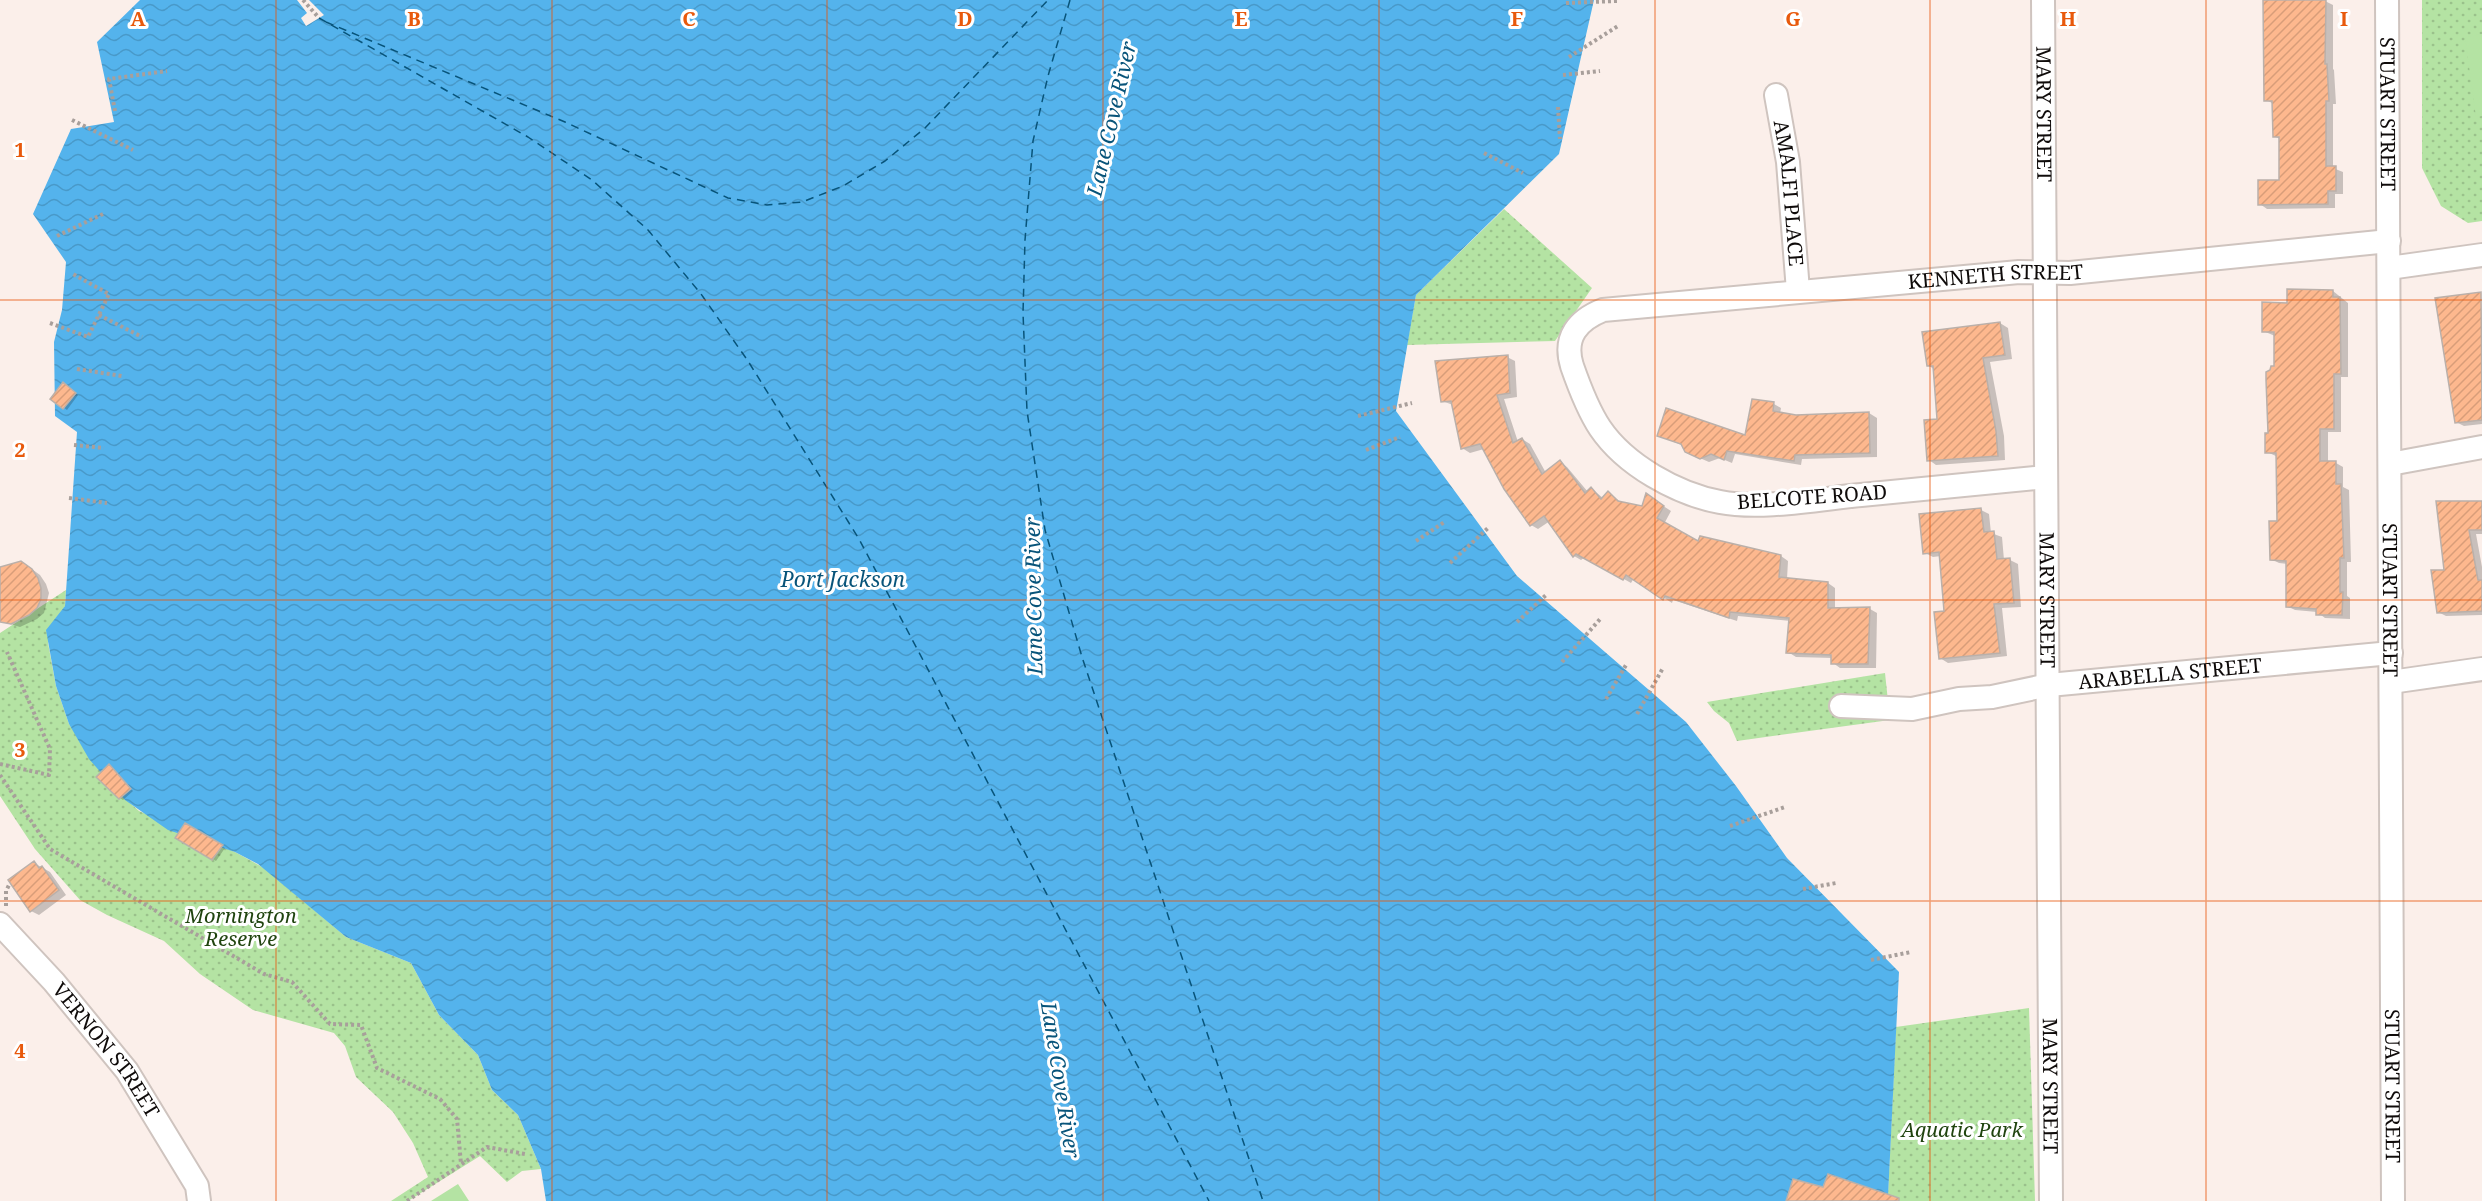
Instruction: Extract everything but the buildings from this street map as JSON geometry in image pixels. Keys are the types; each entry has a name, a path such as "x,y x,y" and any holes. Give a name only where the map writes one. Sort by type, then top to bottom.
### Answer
{"street":[{"name":"MARY STREET","path":"2043,0 2051,1201"},
{"name":"STUART STREET","path":"2388,0 2393,1201"},
{"name":"AMALFI PLACE","path":"1776,94 1788,162 1798,291"},
{"name":"KENNETH STREET","path":"1603,310 2019,272 2070,273 2389,241"},
{"path":"2389,268 2482,255"},
{"name":"BELCOTE ROAD","path":"1603,310 1587,316 1582,321 1572,335 1568,347 1571,364 1589,407 1600,429 1640,468 1680,490 1721,503 1773,503 2046,477"},
{"path":"2390,464 2482,447"},
{"name":"ARABELLA STREET","path":"1841,706 1912,709 1959,699 1992,698 2049,685 2391,652"},
{"path":"2391,682 2482,669"},
{"name":"VERNON STREET","path":"4,918 127,1071 203,1196"}],"path":[{"path":"303,0 319,18"},
{"path":"1566,3 1617,1"},
{"path":"1569,57 1618,26"},
{"path":"115,111 110,79 167,71"},
{"path":"1563,75 1600,71"},
{"path":"1558,108 1560,139"},
{"path":"72,120 133,150"},
{"path":"1484,153 1523,173"},
{"path":"57,236 103,214"},
{"path":"50,323 88,337 109,294 71,273"},
{"path":"99,315 142,337"},
{"path":"77,369 122,376"},
{"path":"1358,416 1412,403"},
{"path":"1366,450 1400,436"},
{"path":"74,445 104,448"},
{"path":"69,498 107,503"},
{"path":"1416,541 1446,521"},
{"path":"1450,563 1488,528"},
{"path":"1517,622 1546,595"},
{"path":"1562,662 1600,618"},
{"path":"0,764 49,775 50,749 7,652"},
{"path":"1606,699 1626,665"},
{"path":"1637,714 1663,668"},
{"path":"0,775 50,849 264,974 292,982 330,1024 361,1025 376,1068 440,1099 457,1119 461,1164"},
{"path":"1730,826 1785,807"},
{"path":"1803,889 1836,883"},
{"path":"4,918 6,891 9,885"},
{"path":"1872,960 1911,952"},
{"path":"407,1201 487,1147 525,1154"}],"green space":[{"path":"2422,0 2482,0 2482,221 2468,223 2441,206 2422,168"},
{"path":"2482,34 2482,116 2476,117 2465,37"},
{"path":"1504,209 1592,288 1555,341 1407,345 1416,295"},
{"name":"Mornington Reserve","path":"66,590 65,606 48,643 56,686 69,724 112,787 139,811 235,852 264,868 346,937 411,963 439,1015 478,1055 492,1090 518,1115 541,1169 522,1171 507,1182 480,1156 408,1201 391,1201 428,1177 413,1143 393,1112 356,1077 345,1046 334,1033 253,1010 200,974 164,941 80,900 35,849 0,796 0,633"},
{"path":"1885,673 1890,720 1737,741 1729,723 1707,702"},
{"name":"Aquatic Park","path":"2029,1008 2035,1201 1885,1201 1888,1194 1896,1027"},
{"path":"458,1184 469,1201 431,1201"}],"water":[{"name":"Port Jackson","path":"140,0 1594,0 1559,154 1416,295 1396,411 1517,576 1686,722 1736,786 1787,858 1899,972 1888,1197 1885,1201 546,1201 541,1169 518,1115 492,1090 478,1055 439,1015 411,963 346,937 258,864 235,852 168,830 125,800 89,759 69,724 56,686 46,630 65,606 77,432 55,416 54,342 62,310 66,262 33,214 71,129 114,122 97,42"}],"pier":[{"path":"297,0 309,0 324,15 306,26 301,18 307,13"}],"ferry route":[{"path":"326,22 565,122 728,198 767,205 802,202 843,186 885,161 925,128 1048,0"},
{"path":"1070,0 1048,76 1033,141 1025,240 1023,313 1027,411 1045,530 1082,657 1263,1201"},
{"path":"319,18 528,137 592,180 648,230 701,294 748,361 859,539 1209,1201"}],"water label":[{"name":"Lane Cove River","path":"1112,119"},
{"name":"Lane Cove River","path":"1034,596"},
{"name":"Lane Cove River","path":"1060,1080"}]}
